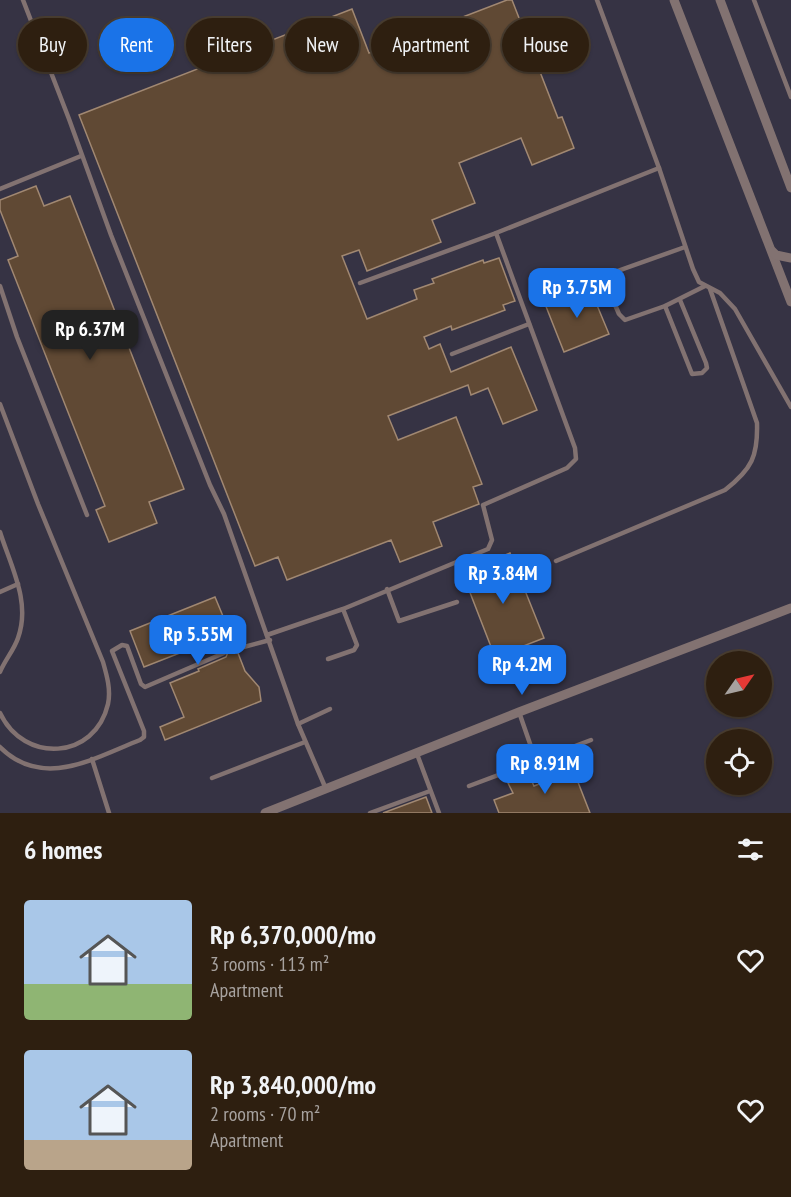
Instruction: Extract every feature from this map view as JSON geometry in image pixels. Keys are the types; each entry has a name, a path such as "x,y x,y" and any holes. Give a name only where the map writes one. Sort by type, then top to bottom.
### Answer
{"street":[{"path":"674,0 791,302"},
{"path":"720,0 791,188"},
{"path":"772,251 776,255 791,258"},
{"path":"265,813 416,752 791,608"}],"lane":[{"path":"23,0 81,156 210,485 224,514 298,724 326,789"},
{"path":"597,0 699,282 720,293 735,309 791,407"},
{"path":"754,0 791,97"},
{"path":"0,189 81,156"},
{"path":"360,284 659,168"},
{"path":"236,649 343,609 488,549 492,540 483,505 567,468 576,459 575,448 496,233"},
{"path":"554,294 685,247"},
{"path":"603,277 622,319 625,320 680,300 705,286"},
{"path":"0,286 17,337 87,514"},
{"path":"556,561 725,490 747,470 753,460 757,443 757,423 710,289"},
{"path":"665,306 692,374 702,373 707,368 706,363 680,300"},
{"path":"452,354 529,324"},
{"path":"0,404 103,662 108,682 108,702 102,719 84,738 64,749 54,750 30,745 12,731 0,713"},
{"path":"0,532 22,598 23,616 16,642 1,670"},
{"path":"0,592 18,584"},
{"path":"387,589 399,621 457,602"},
{"path":"328,659 354,650 357,645 343,609"},
{"path":"0,747 23,763 43,769 61,769 141,740 144,737 111,653 114,649 125,644 127,646 141,684 145,687 224,653"},
{"path":"0,658 1,670"},
{"path":"298,724 330,709"},
{"path":"519,712 536,761"},
{"path":"469,786 591,740"},
{"path":"212,778 305,742"},
{"path":"416,752 439,813"},
{"path":"92,759 109,813"},
{"path":"370,813 430,791"}],"shaded area":[{"path":"0,0 791,0 791,813 0,813"}],"building":[{"path":"512,0 519,18 502,18 502,72 540,72 558,118 562,117 574,148 532,165 521,138 459,163 475,203 432,220 441,242 367,271 359,250 342,256 367,319 417,299 414,290 434,283 432,279 483,260 484,263 499,258 515,301 503,305 505,310 452,330 451,326 424,337 429,349 440,344 451,372 511,347 537,410 503,424 488,388 471,395 468,385 388,416 398,440 456,417 482,484 473,487 479,504 433,522 442,546 400,562 391,540 287,580 278,557 255,566 79,115 190,72 273,72 273,40 285,35 285,72 359,72 359,27 369,53 371,52 371,72 490,72 490,18 460,18"},
{"path":"352,9 355,18 329,18"},
{"path":"36,186 44,206 70,196 184,489 149,502 157,523 109,542 96,510 105,506 8,260 18,256 0,210 0,200"},
{"path":"589,286 609,334 564,352 545,304"},
{"path":"510,553 544,638 495,657 462,572"},
{"path":"215,597 235,645 232,651 238,653 245,671 259,687 261,701 165,740 160,727 184,717 170,683 226,657 228,652 222,649 218,638 144,667 130,631"},
{"path":"569,759 590,813 499,813 494,800 513,793 508,783 529,775 534,786 562,775 557,763"},
{"path":"426,797 432,813 383,813"}]}
